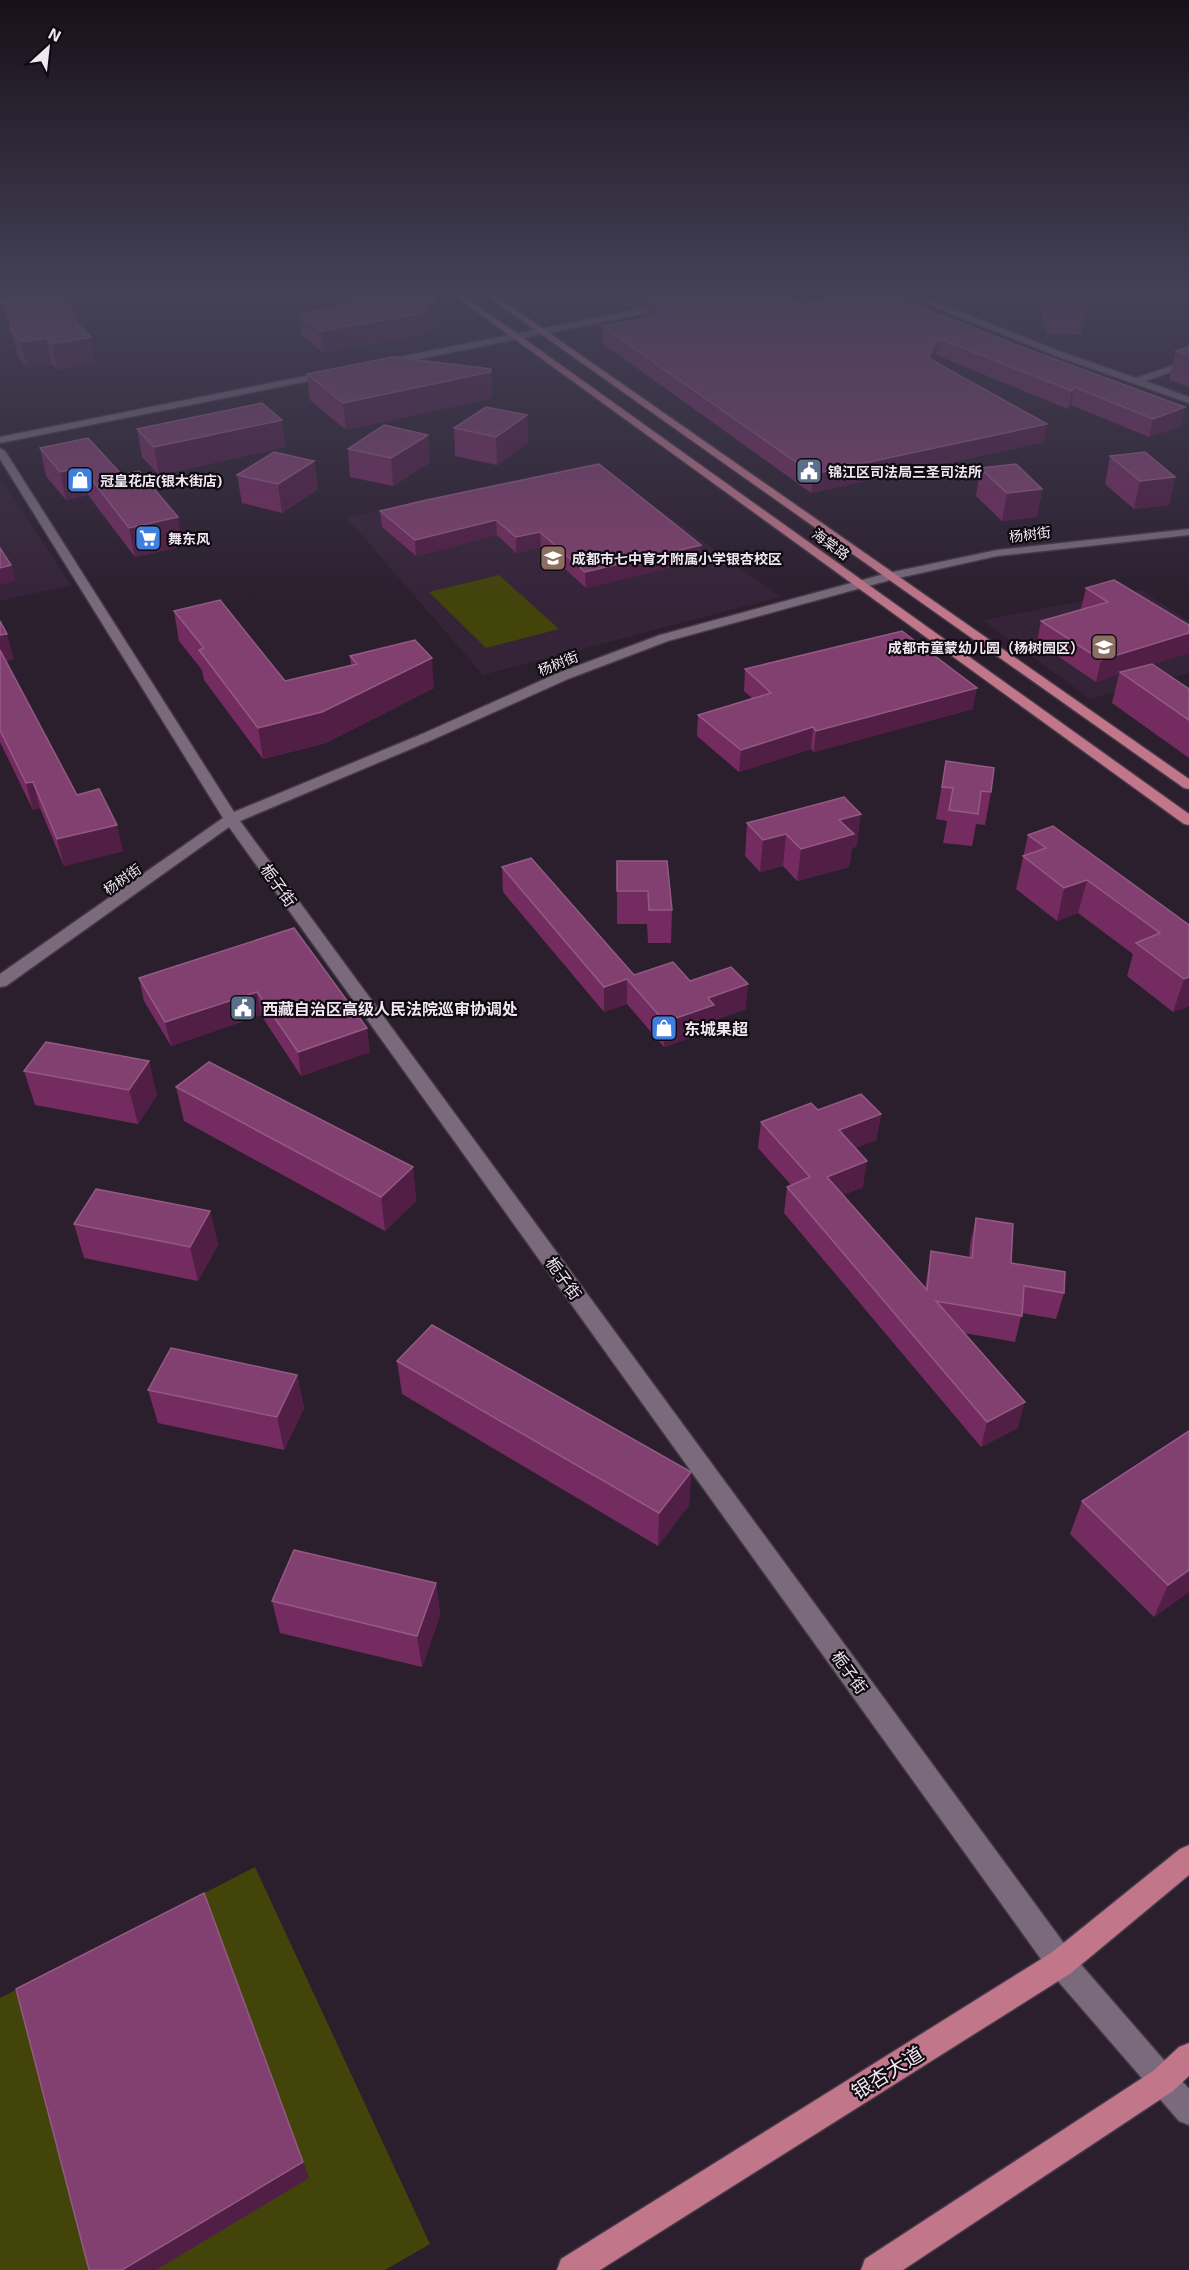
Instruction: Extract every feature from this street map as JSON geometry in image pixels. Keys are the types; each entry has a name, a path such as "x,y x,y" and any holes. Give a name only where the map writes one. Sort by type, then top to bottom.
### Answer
{"main road":[{"name":"海棠路","path":"602,399 1189,821"},
{"name":"海棠路","path":"640,399 1189,785"},
{"name":"银杏大道","path":"573,2270 1061,1963 1189,1858"},
{"path":"876,2270 1163,2081 1189,2057"}],"street":[{"path":"0,440 205,399"},
{"name":"栀子街","path":"0,451 231,819 1061,1963 1189,2112"},
{"name":"杨树街","path":"0,982 231,819 427,737 563,676 653,643 892,576 997,553 1189,532"}],"shaded area":[{"name":"成都市七中育才附属小学银杏校区","path":"594,462 780,597 483,675 347,518"},
{"path":"0,479 71,585 0,601"},
{"path":"499,575 559,629 486,648 429,592"},
{"name":"成都市童蒙幼儿园（杨树园区）","path":"1141,590 1189,621 1189,673 1090,699 982,620"},
{"path":"255,1867 430,2244 385,2270 0,2270 0,1998"}],"building":[{"path":"338,399 362,399 343,403"},
{"path":"706,399 1002,399 1047,424 813,474"},
{"path":"1103,399 1163,399 1185,407 1153,419"},
{"path":"262,403 282,420 154,447 137,429"},
{"path":"486,407 527,415 496,437 454,428"},
{"path":"384,425 428,435 391,458 348,449"},
{"path":"88,438 122,475 139,471 178,517 129,528 82,467 60,472 40,448"},
{"path":"274,452 314,461 278,484 237,475"},
{"path":"1145,452 1175,477 1140,481 1110,456"},
{"path":"599,464 701,545 585,572 540,532 516,537 496,520 415,540 380,511 422,501"},
{"path":"1016,464 1042,489 1007,493 980,468"},
{"path":"0,548 11,565 0,568"},
{"path":"1114,580 1189,625 1189,633 1101,660 1041,621 1108,602 1086,588"},
{"path":"220,600 285,681 357,664 350,656 415,640 432,658 322,712 258,728 199,650 204,648 174,611"},
{"path":"0,621 7,634 0,635"},
{"path":"902,631 977,688 816,731 813,727 741,750 698,715 771,693 745,669"},
{"path":"0,650 77,795 99,789 117,825 57,839 33,782 26,783 0,730"},
{"path":"1152,664 1189,689 1189,720 1120,672"},
{"path":"946,761 994,768 991,792 981,791 978,814 949,810 953,788 942,787"},
{"path":"844,797 861,814 839,820 854,834 801,849 786,834 763,840 747,823"},
{"path":"1053,826 1189,925 1189,977 1184,979 1136,943 1160,933 1087,880 1064,888 1023,856 1046,848 1028,835"},
{"path":"531,858 634,975 673,962 690,981 731,967 748,984 708,998 714,1005 665,1022 627,979 604,987 502,867"},
{"path":"617,861 667,861 672,910 649,910 648,891 617,891"},
{"name":"西藏自治区高级人民法院巡审协调处","path":"294,928 367,1028 298,1052 257,992 165,1022 139,978"},
{"path":"46,1042 149,1061 129,1090 24,1071"},
{"path":"209,1062 413,1167 381,1197 176,1087"},
{"path":"861,1094 881,1114 839,1130 867,1161 827,1177 927,1290 931,1251 972,1258 976,1218 1013,1224 1011,1263 1065,1272 1064,1293 1024,1286 1022,1316 936,1301 1025,1402 987,1422 787,1187 810,1177 761,1122 811,1103 818,1110"},
{"path":"96,1189 210,1211 190,1247 74,1224"},
{"path":"432,1325 691,1472 659,1513 397,1361"},
{"path":"171,1348 297,1375 277,1417 148,1390"},
{"path":"1189,1431 1189,1570 1168,1585 1082,1501"},
{"path":"294,1550 436,1583 417,1636 272,1601"},
{"path":"204,1893 303,2162 122,2270 89,2270 16,1989"}],"place":[{"name":"锦江区司法局三圣司法所","path":"809,471"},
{"name":"冠皇花店(银木街店)","path":"80,480"},
{"name":"舞东风","path":"148,538"},
{"name":"成都市七中育才附属小学银杏校区","path":"553,558"},
{"name":"成都市童蒙幼儿园（杨树园区）","path":"1104,647"},
{"name":"西藏自治区高级人民法院巡审协调处","path":"243,1008"},
{"name":"东城果超","path":"664,1028"}]}
